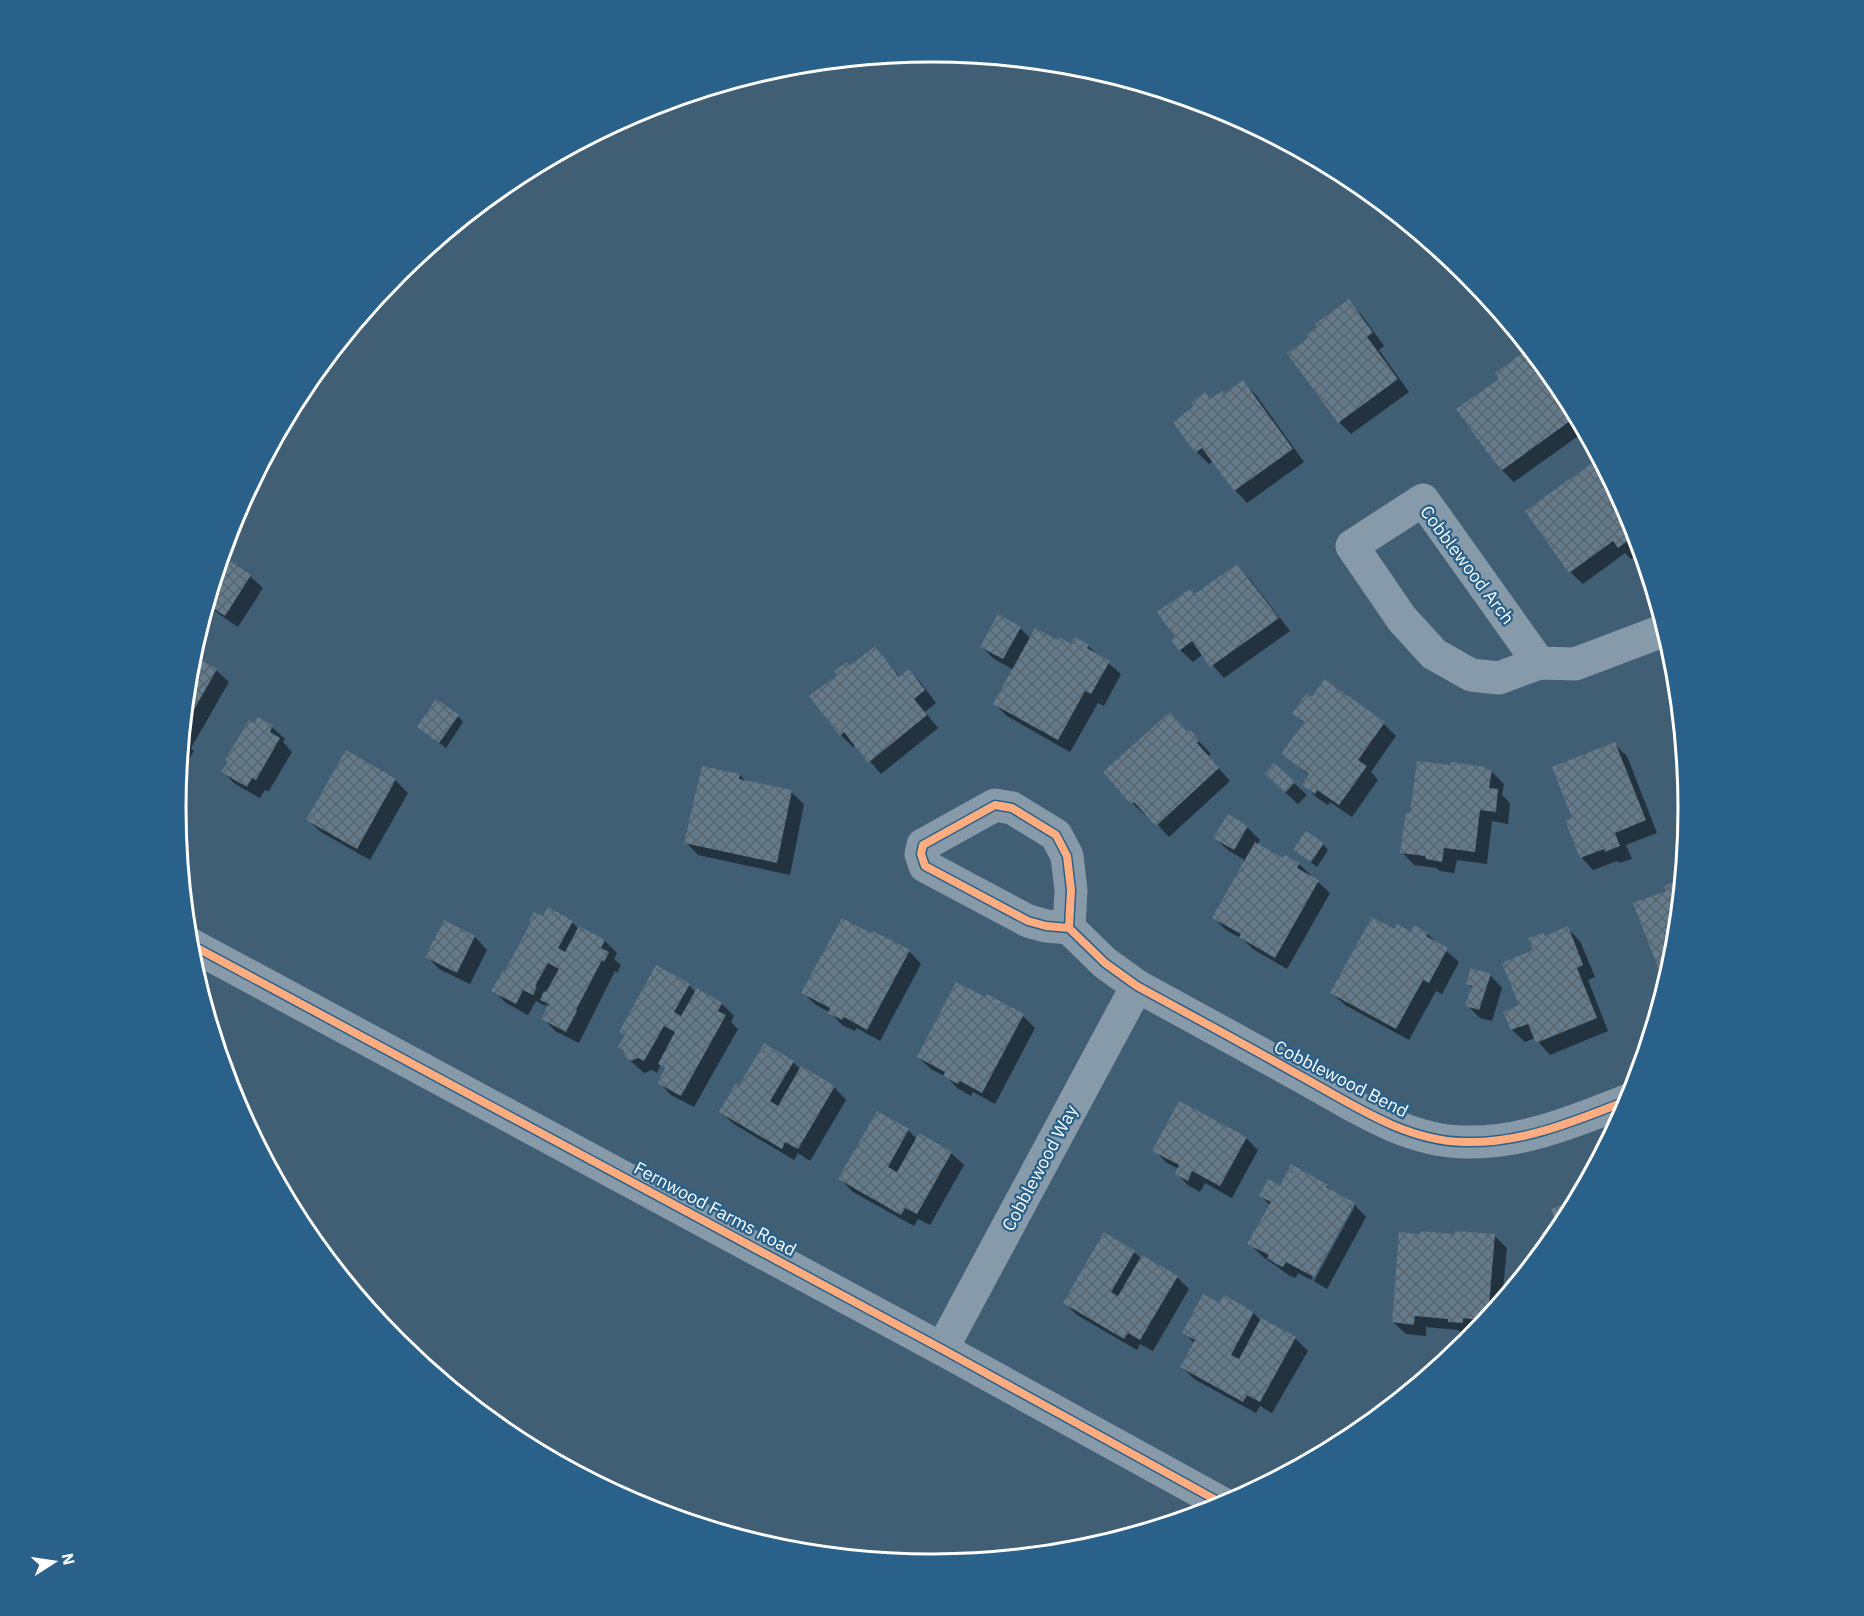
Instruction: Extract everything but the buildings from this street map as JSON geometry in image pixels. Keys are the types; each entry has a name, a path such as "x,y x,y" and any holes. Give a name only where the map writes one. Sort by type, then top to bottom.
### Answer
{"street":[{"name":"Cobblewood Arch","path":"1539,663 1423,500 1352,546 1402,619 1434,654 1471,675 1499,678 1539,663 1575,664 1657,633"},
{"path":"995,805 1012,808 1056,835 1067,856 1071,890 1069,928 1046,926 1028,921 925,866 921,854 923,845 995,805"},
{"name":"Cobblewood Bend","path":"1069,928 1105,963 1137,986 1392,1125 1441,1140 1466,1143 1513,1138 1570,1123 1617,1104"},
{"name":"Fernwood Farms Road","path":"199,949 942,1349 1215,1499"},
{"name":"Cobblewood Way","path":"942,1349 1137,986"}],"cycle path":[{"path":"995,805 1012,808 1056,835 1067,856 1071,890 1069,928 1046,926 1028,921 925,866 921,854 923,845 995,805"},
{"path":"1069,928 1105,963 1137,986 1357,1108 1419,1135 1464,1142 1507,1139 1549,1129 1617,1105"},
{"path":"199,949 942,1349 1215,1499"}]}
